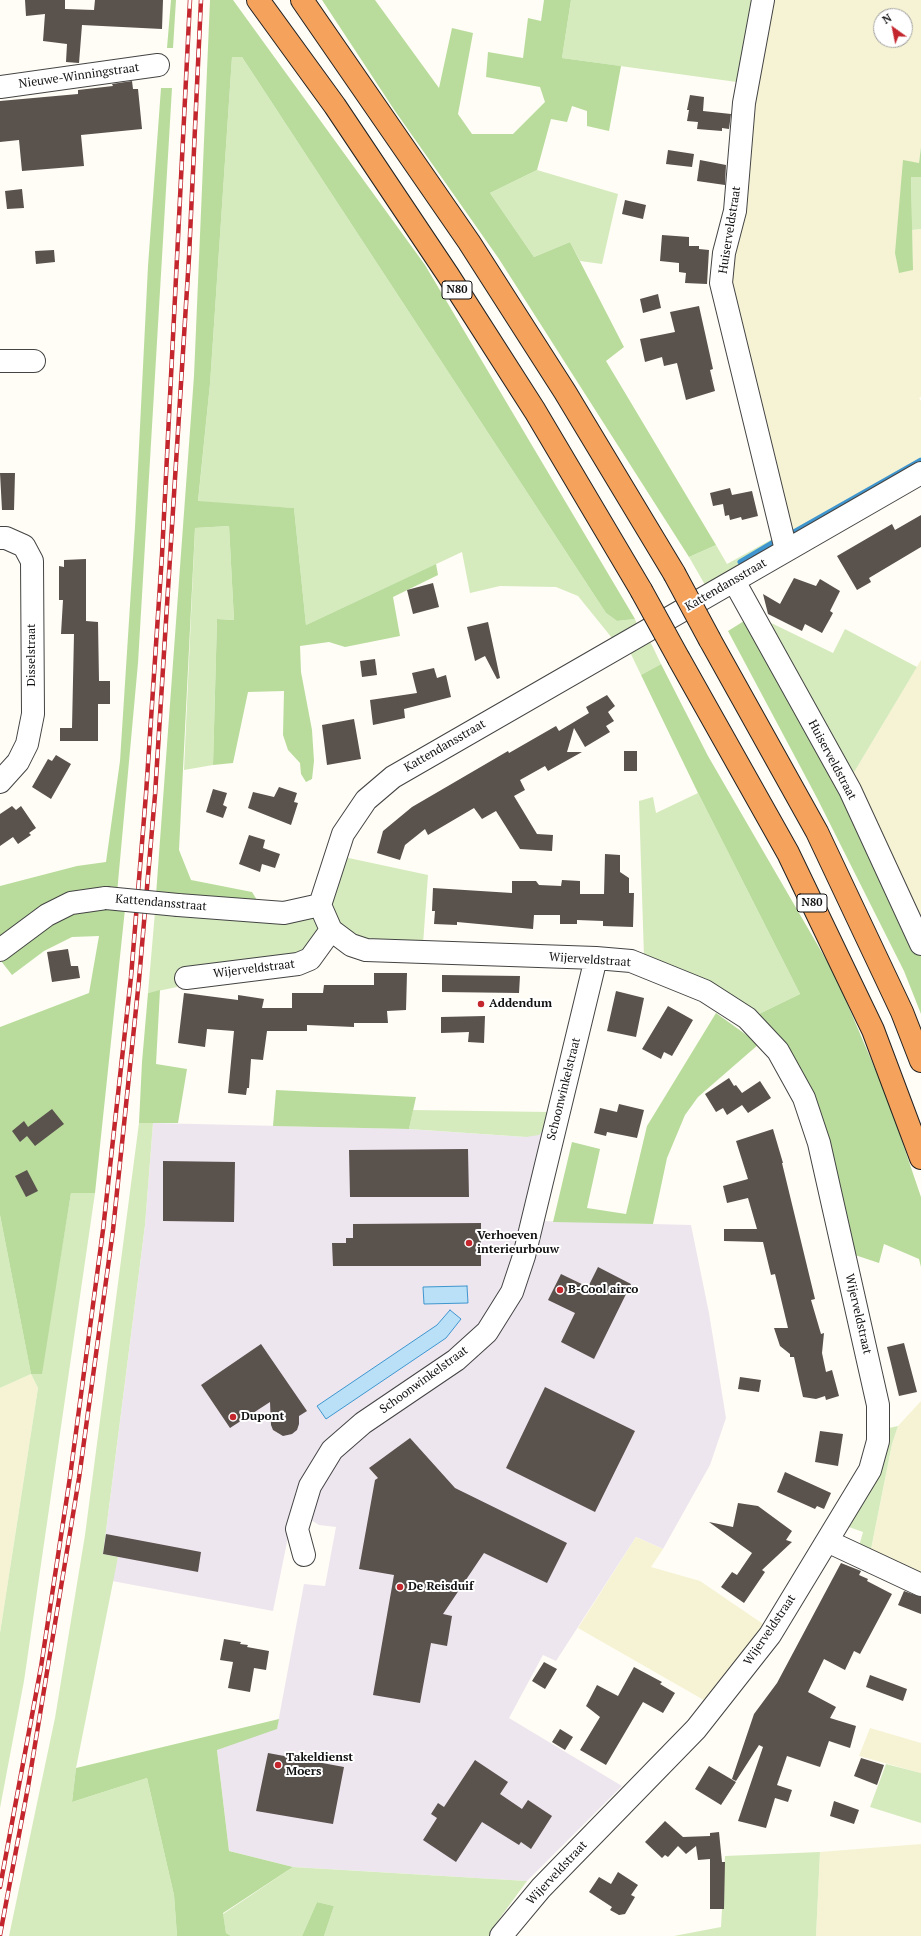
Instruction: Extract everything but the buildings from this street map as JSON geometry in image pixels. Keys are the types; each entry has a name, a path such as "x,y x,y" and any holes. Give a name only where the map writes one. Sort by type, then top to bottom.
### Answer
{"highway":[{"name":"N80","path":"258,0 336,106 448,275 535,411 641,590 788,853 873,1030 921,1158"},
{"name":"N80","path":"302,0 366,90 469,242 565,392 674,573 817,832 902,1012 921,1061"}],"street":[{"name":"Huiserveldstraat","path":"763,0 744,103 735,211 724,253 721,283 786,550"},
{"name":"Nieuwe-Winningstraat","path":"0,87 158,65"},
{"path":"0,361 34,361"},
{"name":"Kattendansstraat","path":"0,950 47,915 71,902 106,898 284,913 320,905 343,834 366,800 393,777 921,473"},
{"name":"Disselstraat","path":"0,538 6,538 24,546 32,561 33,714 27,744 18,762 0,782"},
{"name":"Huiserveldstraat","path":"734,581 850,790 921,944"},
{"path":"320,905 331,930"},
{"name":"Wijerveldstraat","path":"186,978 298,964 310,959 331,930 352,945 366,950 596,958 631,961 705,990 748,1018 778,1051 804,1098 819,1143 878,1405 878,1441 870,1470 770,1635 700,1723 541,1888 501,1936"},
{"name":"Schoonwinkelstraat","path":"304,1555 297,1529 310,1486 332,1450 364,1423 456,1360 487,1332 512,1292 524,1256 596,958"},
{"path":"827,1541 921,1585"}],"shaded area":[{"path":"768,0 921,0 921,147 919,163 903,161 913,270 912,230 921,229 921,397 919,398 921,401 921,464 791,539 727,287"},
{"path":"921,660 921,924 850,779"},
{"path":"153,1123 409,1129 526,1137 547,1125 507,1280 474,1334 407,1385 295,1503 273,1611 112,1581 118,1557 103,1554 145,1225"},
{"path":"542,1221 691,1225 709,1313 726,1418 710,1465 663,1549 636,1537 556,1661 543,1655 509,1718 622,1786 527,1881 293,1867 229,1851 217,1749 277,1728 304,1584 325,1586 336,1527 319,1525 309,1519 323,1483 338,1458 363,1434 487,1344 506,1324 519,1296"},
{"path":"31,1374 38,1388 0,1633 0,1388"},
{"path":"921,1401 921,1576 870,1554 892,1444 898,1426"},
{"path":"636,1537 663,1549 651,1567 700,1581 766,1626 709,1703 578,1628"},
{"path":"870,1728 921,1743 921,1773 859,1756"},
{"path":"921,1844 921,1936 816,1936 820,1852"}],"green space":[{"path":"171,0 176,0 173,48 167,48"},
{"path":"210,0 233,0 425,265 635,619 617,621 606,613 242,57 232,57 210,384 198,501 294,508 306,625 436,564 438,575 393,597 400,636 345,647 329,642 300,646 301,672 312,730 314,761 312,779 306,782 301,774 300,763 288,750 283,735 284,691 248,692 233,763 213,765 217,619 234,620 229,526 195,528 179,850 191,880 252,892 257,900 156,895 194,376"},
{"path":"322,0 375,0 439,88 452,28 473,33 458,114 472,134 513,134 545,102 540,87 486,77 488,52 523,58 528,18 541,21 544,0 571,0 562,58 621,66 609,131 587,126 587,111 572,106 567,122 551,119 537,170 490,193 534,257 570,242 624,347 606,361 716,545 689,557 499,259 395,111"},
{"path":"571,0 759,0 744,83 562,58"},
{"path":"232,57 242,57 606,613 617,621 635,619 638,627 612,638 578,596 556,587 500,586 470,593 462,552 306,625 294,508 198,502 210,384"},
{"path":"161,88 172,88 138,663 117,893 0,938 0,886 77,866 106,862 120,761 135,527 148,266"},
{"path":"921,147 921,177 911,177 913,270 899,273 895,253 903,160 919,163"},
{"path":"537,170 618,194 602,264 580,261 570,242 534,257 490,193"},
{"path":"911,176 921,177 921,229 912,230"},
{"path":"229,526 234,620 217,619 213,765 184,770 195,528"},
{"path":"776,537 778,547 708,590 689,557 716,545 727,564"},
{"path":"744,621 842,790 921,954 921,1014 904,971 817,798 728,631"},
{"path":"767,621 833,653 845,629 917,667 850,779"},
{"path":"649,639 661,664 641,675 629,650"},
{"path":"661,664 708,756 835,975 887,1097 921,1197 921,1267 919,1259 884,1244 879,1263 852,1254 780,1042 759,1014 800,994 698,793 641,675"},
{"path":"698,793 800,994 759,1014 719,987 682,969 644,957 639,801 653,797 656,813"},
{"path":"344,857 428,875 423,944 368,943 339,927 332,907 333,891"},
{"path":"85,909 125,909 95,1193 71,1193 42,1374 31,1374 0,1215 0,1027 89,993 99,936 72,937 44,951 12,975 1,961 64,915"},
{"path":"155,912 313,913 324,930 303,956 181,971 177,987 148,993"},
{"path":"160,990 156,1064 187,1069 178,1123 139,1123 142,1062 148,993"},
{"path":"716,1013 759,1044 698,1097 685,1115 667,1158 653,1224 553,1222 572,1142 600,1149 587,1208 626,1214 647,1126"},
{"path":"276,1090 416,1097 409,1129 273,1126"},
{"path":"413,1110 549,1112 547,1125 539,1135 526,1137 409,1129"},
{"path":"139,1123 153,1123 145,1225 103,1554 118,1557 76,1768 72,1802 147,1778 174,1895 177,1936 9,1936 55,1718 85,1535"},
{"path":"71,1193 95,1193 24,1681 0,1808 0,1633 38,1388 31,1374 41,1374"},
{"path":"0,1215 31,1374 0,1388"},
{"path":"898,1426 892,1444 870,1554 858,1550 863,1532 846,1526 889,1428"},
{"path":"279,1719 277,1729 217,1750 229,1851 293,1867 223,1913 226,1933 231,1936 177,1936 174,1895 147,1778 72,1802 76,1768"},
{"path":"886,1764 921,1773 921,1823 870,1807"},
{"path":"820,1852 816,1936 674,1936 721,1927 725,1856"},
{"path":"293,1867 527,1881 494,1926 489,1936 324,1936 334,1906 317,1902 302,1936 231,1936 226,1933 223,1914"},
{"path":"317,1902 334,1906 324,1936 302,1936"}],"water":[{"path":"467,1286 468,1303 424,1304 423,1287"},
{"path":"450,1310 461,1319 446,1338 326,1419 317,1406 437,1325"}],"waterway":[{"path":"792,533 921,460"},
{"path":"740,562 777,540"}],"railway":[{"path":"0,1887 41,1667 70,1477 103,1230 131,977 146,794 162,555 190,0"},
{"path":"0,1935 28,1787 79,1478 113,1230 139,980 155,795 189,257 201,0"}],"place":[{"name":"Addendum","path":"481,1004"},
{"name":"Verhoeven interieurbouw","path":"469,1243"},
{"name":"B-Cool airco","path":"560,1290"},
{"name":"Dupont","path":"233,1417"},
{"name":"De Reisduif","path":"400,1587"},
{"name":"Takeldienst Moers","path":"278,1765"}]}
